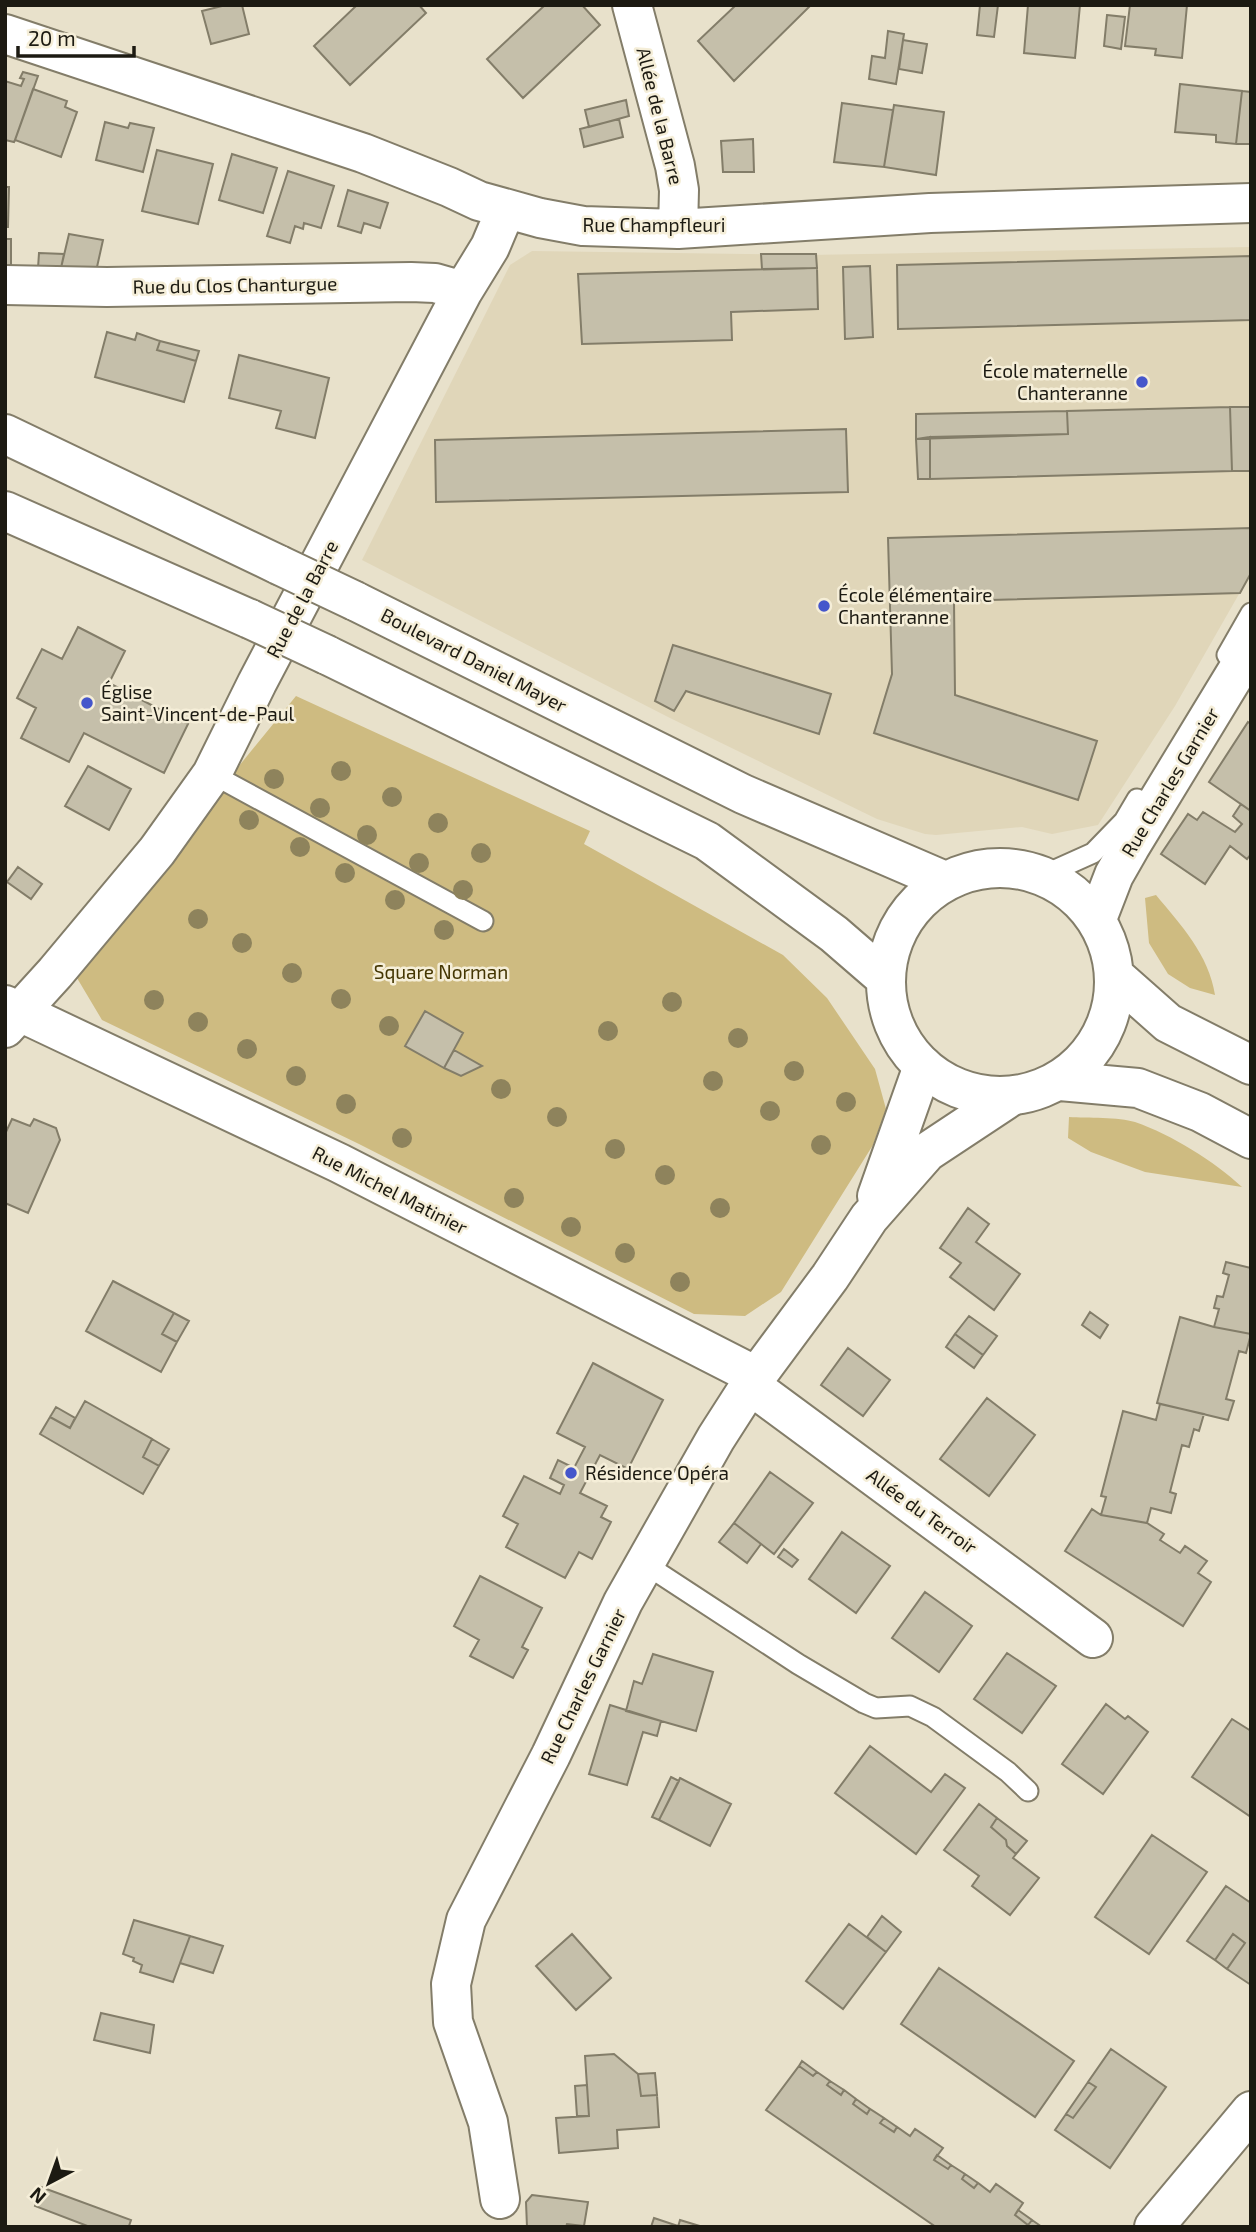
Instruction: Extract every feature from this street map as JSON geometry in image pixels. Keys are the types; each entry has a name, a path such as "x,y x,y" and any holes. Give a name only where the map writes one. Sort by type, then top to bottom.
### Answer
{"street":[{"name":"Allée de la Barre","path":"632,5 676,166 679,190 678,229"},
{"name":"Rue Champfleuri","path":"5,34 363,153 479,201 583,226 678,229 930,214 1251,203"},
{"name":"Rue de la Barre","path":"10,1015 55,973 157,851 212,774 463,291 491,247 506,209"},
{"name":"Rue du Clos Chanturgue","path":"5,285 107,287 411,282 435,283 463,291"},
{"name":"Boulevard Daniel Mayer","path":"5,434 355,600 743,794 945,881"},
{"path":"5,511 327,655 707,841 834,933 886,979"},
{"name":"Rue Charles Garnier","path":"1097,919 1114,875 1251,648"},
{"path":"1014,867 1044,875 1097,919 1110,947 1116,977 1113,1008 1102,1037 1084,1062 1060,1081 1035,1091 1010,1097 978,1095 958,1088 923,1066 905,1045 892,1020 886,979 887,960 899,928 918,901 945,881 978,869 1014,867"},
{"path":"1116,977 1168,1023 1251,1065"},
{"name":"Rue Michel Matinier","path":"10,1015 339,1163 753,1380"},
{"name":"Rue Charles Garnier","path":"869,1218 923,1066"},
{"path":"1060,1081 1138,1088 1200,1112 1251,1139"},
{"name":"Rue Charles Garnier","path":"499,2199 488,2122 453,2022 451,1984 466,1920 551,1755 623,1602 716,1438 753,1380 830,1277 869,1218 928,1152 1010,1097"},
{"name":"Allée du Terroir","path":"753,1380 1093,1638"},
{"path":"1154,2227 1251,2110"}],"lane":[{"path":"1044,875 1093,853 1124,821 1251,613"},
{"path":"212,774 483,921"},
{"path":"645,1564 798,1664 864,1703 876,1708 910,1706 933,1717 1008,1772 1028,1791"}],"shaded area":[{"path":"1251,247 1251,573 1175,706 1098,825 1052,834 1022,827 936,835 877,819 670,718 362,560 510,265 532,251 809,255"}],"green space":[{"name":"Square Norman","path":"296,696 590,831 584,844 783,955 827,998 875,1069 886,1109 873,1145 781,1292 745,1316 694,1314 359,1144 102,1020 77,978 199,815"},
{"path":"1156,895 1184,929 1200,954 1212,980 1215,995 1190,988 1168,974 1149,943 1145,898"},
{"path":"1069,1117 1120,1119 1149,1127 1192,1150 1242,1187 1145,1172 1091,1152 1068,1138"}],"building":[{"path":"226,5 242,5 249,34 211,44 202,11"},
{"path":"357,5 419,5 426,13 350,85 314,46"},
{"path":"545,5 582,5 600,25 523,98 487,59"},
{"path":"736,5 811,5 734,81 698,41"},
{"path":"980,5 998,5 994,37 977,35"},
{"path":"1028,5 1080,5 1075,58 1024,53"},
{"path":"1130,5 1187,5 1182,58 1155,55 1156,49 1125,46"},
{"path":"1107,15 1125,17 1121,49 1104,46"},
{"path":"888,31 904,34 896,84 869,79 872,56 885,58"},
{"path":"903,40 927,44 922,73 899,69"},
{"path":"23,72 38,76 14,142 5,140 5,81 21,86 24,79 20,78"},
{"path":"1180,84 1242,91 1236,144 1216,142 1216,135 1175,132"},
{"path":"33,89 67,101 65,107 77,112 61,157 15,140"},
{"path":"1242,91 1251,92 1251,144 1236,144"},
{"path":"626,100 629,116 589,127 585,110"},
{"path":"842,103 893,110 884,167 834,162"},
{"path":"894,105 944,112 936,175 884,167"},
{"path":"619,119 623,137 584,147 580,129"},
{"path":"105,122 128,128 130,123 154,128 143,172 96,160"},
{"path":"753,139 754,172 723,172 721,141"},
{"path":"157,150 213,164 198,224 142,211"},
{"path":"232,154 277,168 263,213 219,200"},
{"path":"288,171 334,186 321,228 304,223 303,229 295,226 290,243 267,236"},
{"path":"5,187 9,187 8,227 5,227"},
{"path":"348,190 388,203 380,228 364,223 361,233 338,226"},
{"path":"69,234 103,240 97,267 61,268"},
{"path":"5,239 11,239 11,268 5,268"},
{"path":"39,253 64,254 61,268 38,268"},
{"path":"761,254 816,254 817,268 762,269"},
{"path":"1251,256 1251,320 898,329 897,265"},
{"path":"870,266 873,337 845,339 843,267"},
{"path":"817,268 818,309 731,312 732,340 582,344 578,274"},
{"path":"107,332 135,340 137,333 160,341 157,350 196,361 184,402 95,377"},
{"path":"160,341 199,351 196,361 157,350"},
{"path":"239,355 329,378 315,438 276,428 281,411 229,398"},
{"path":"1230,407 1232,471 930,479 930,437 1068,434 1067,411"},
{"path":"1230,407 1251,407 1251,471 1232,471"},
{"path":"1067,411 1068,434 916,439 916,414"},
{"path":"846,429 848,492 436,502 435,440"},
{"path":"930,437 930,479 918,479 916,439"},
{"path":"1251,528 1251,573 1240,593 954,601 955,695 1097,741 1078,800 874,733 892,674 888,538"},
{"name":"Église Saint-Vincent-de-Paul","path":"78,627 125,651 109,683 188,724 164,773 84,733 69,762 21,738 36,708 17,698 42,649 62,659"},
{"path":"673,645 831,694 819,734 686,691 674,711 655,701"},
{"path":"1248,722 1251,724 1251,811 1209,782"},
{"path":"88,766 131,789 109,830 65,806"},
{"path":"1241,804 1251,811 1251,854 1247,859 1230,846 1205,884 1161,854 1188,814 1197,820 1203,812 1235,832 1242,824 1233,816"},
{"path":"18,867 42,884 31,899 7,882"},
{"path":"425,1011 463,1033 444,1068 405,1046"},
{"path":"454,1050 482,1066 461,1076 444,1068"},
{"path":"12,1119 30,1126 34,1119 56,1128 60,1140 28,1213 5,1203 5,1134"},
{"path":"968,1208 989,1224 976,1242 1020,1274 994,1310 950,1277 961,1263 940,1248"},
{"path":"1226,1262 1251,1268 1251,1334 1214,1327 1219,1309 1214,1308 1217,1296 1223,1297 1229,1275 1223,1273"},
{"path":"113,1281 174,1313 162,1334 177,1342 161,1372 86,1331"},
{"path":"1090,1312 1108,1325 1100,1338 1082,1325"},
{"path":"174,1313 189,1321 177,1342 162,1334"},
{"path":"969,1316 997,1336 983,1355 955,1334"},
{"path":"1180,1317 1251,1334 1246,1353 1239,1351 1226,1399 1234,1401 1228,1420 1157,1403"},
{"path":"955,1334 983,1355 974,1368 946,1347"},
{"path":"848,1348 890,1380 863,1416 821,1385"},
{"name":"Résidence Opéra","path":"593,1363 663,1400 628,1469 600,1455 580,1493 607,1506 601,1517 611,1522 592,1559 579,1552 565,1578 506,1547 518,1524 503,1516 524,1476 560,1494 564,1485 550,1478 558,1460 574,1468 585,1447 557,1433"},
{"path":"987,1398 1035,1435 989,1496 940,1459"},
{"path":"85,1401 152,1439 143,1457 159,1466 143,1494 40,1434 50,1417 70,1428"},
{"path":"1160,1404 1204,1414 1199,1431 1194,1429 1189,1447 1182,1445 1170,1492 1176,1494 1171,1513 1151,1508 1147,1523 1101,1515 1106,1497 1101,1496 1123,1411 1156,1420"},
{"path":"56,1407 75,1418 70,1428 50,1417"},
{"path":"152,1439 169,1449 159,1466 143,1457"},
{"path":"770,1472 813,1503 774,1554 734,1523"},
{"path":"1092,1509 1101,1515 1147,1523 1164,1534 1160,1540 1180,1553 1185,1546 1207,1561 1198,1573 1211,1582 1183,1626 1065,1551"},
{"path":"734,1523 761,1544 747,1563 719,1542"},
{"path":"842,1532 890,1566 856,1613 809,1579"},
{"path":"784,1549 798,1560 792,1567 778,1557"},
{"path":"480,1576 542,1608 522,1647 528,1650 513,1678 470,1656 479,1640 454,1626"},
{"path":"925,1592 972,1626 939,1672 892,1638"},
{"path":"1007,1653 1056,1686 1022,1733 974,1699"},
{"path":"653,1654 713,1672 696,1731 626,1711 634,1681 642,1684"},
{"path":"1106,1704 1125,1719 1128,1716 1148,1732 1103,1794 1062,1764"},
{"path":"610,1705 661,1721 657,1736 643,1732 627,1785 589,1774"},
{"path":"1232,1719 1251,1731 1251,1817 1192,1777"},
{"path":"870,1746 931,1792 945,1774 965,1788 916,1854 835,1793"},
{"path":"671,1777 679,1781 659,1820 652,1817"},
{"path":"680,1778 731,1804 710,1846 659,1820"},
{"path":"979,1804 997,1818 991,1827 1006,1840 1007,1846 1016,1854 1013,1858 1039,1878 1010,1915 972,1886 979,1876 944,1850"},
{"path":"997,1818 1027,1841 1016,1854 1007,1846 1006,1840 991,1827"},
{"path":"1152,1835 1207,1872 1149,1954 1095,1917"},
{"path":"1226,1886 1251,1903 1251,1985 1227,1969 1245,1943 1233,1934 1215,1960 1187,1941"},
{"path":"882,1916 901,1932 886,1952 867,1937"},
{"path":"134,1920 190,1936 173,1982 140,1972 142,1965 123,1954"},
{"path":"849,1924 886,1952 843,2009 806,1981"},
{"path":"572,1934 611,1978 576,2010 536,1966"},
{"path":"1233,1934 1245,1943 1227,1969 1215,1960"},
{"path":"190,1936 223,1946 213,1973 180,1963"},
{"path":"939,1968 1074,2061 1035,2117 901,2024"},
{"path":"101,2013 154,2025 150,2053 94,2040"},
{"path":"1111,2049 1166,2087 1110,2168 1055,2130 1066,2114 1073,2118 1096,2087 1088,2082"},
{"path":"614,2054 638,2074 641,2096 657,2095 659,2127 617,2130 618,2148 559,2153 556,2118 589,2116 585,2056"},
{"path":"802,2061 817,2072 813,2076 799,2066"},
{"path":"799,2066 813,2076 817,2072 830,2081 827,2085 841,2095 844,2090 856,2099 853,2104 867,2114 870,2109 884,2118 880,2123 894,2132 897,2127 910,2136 915,2129 943,2148 934,2160 948,2169 951,2165 965,2174 962,2179 974,2188 978,2183 990,2192 996,2184 1023,2203 1015,2215 1028,2225 1032,2220 1042,2227 936,2227 766,2110"},
{"path":"655,2073 657,2095 641,2096 638,2074"},
{"path":"830,2081 844,2090 841,2095 827,2085"},
{"path":"1088,2082 1096,2087 1073,2118 1066,2114"},
{"path":"587,2085 589,2116 577,2116 575,2086"},
{"path":"856,2099 870,2109 867,2114 853,2104"},
{"path":"884,2118 897,2127 894,2132 880,2123"},
{"path":"937,2155 951,2165 948,2169 934,2160"},
{"path":"965,2174 978,2183 974,2188 962,2179"},
{"path":"41,2187 131,2220 131,2227 90,2227 35,2206"},
{"path":"532,2195 588,2202 584,2226 567,2224 566,2227 527,2227 526,2202"},
{"path":"1018,2210 1032,2220 1028,2225 1015,2215"},
{"path":"654,2218 678,2226 678,2227 651,2227"},
{"path":"680,2220 703,2227 678,2227"}],"place":[{"name":"École maternelle Chanteranne","path":"1142,382"},
{"name":"École élémentaire Chanteranne","path":"824,606"},
{"name":"Église Saint-Vincent-de-Paul","path":"87,703"},
{"name":"Résidence Opéra","path":"571,1473"}]}
